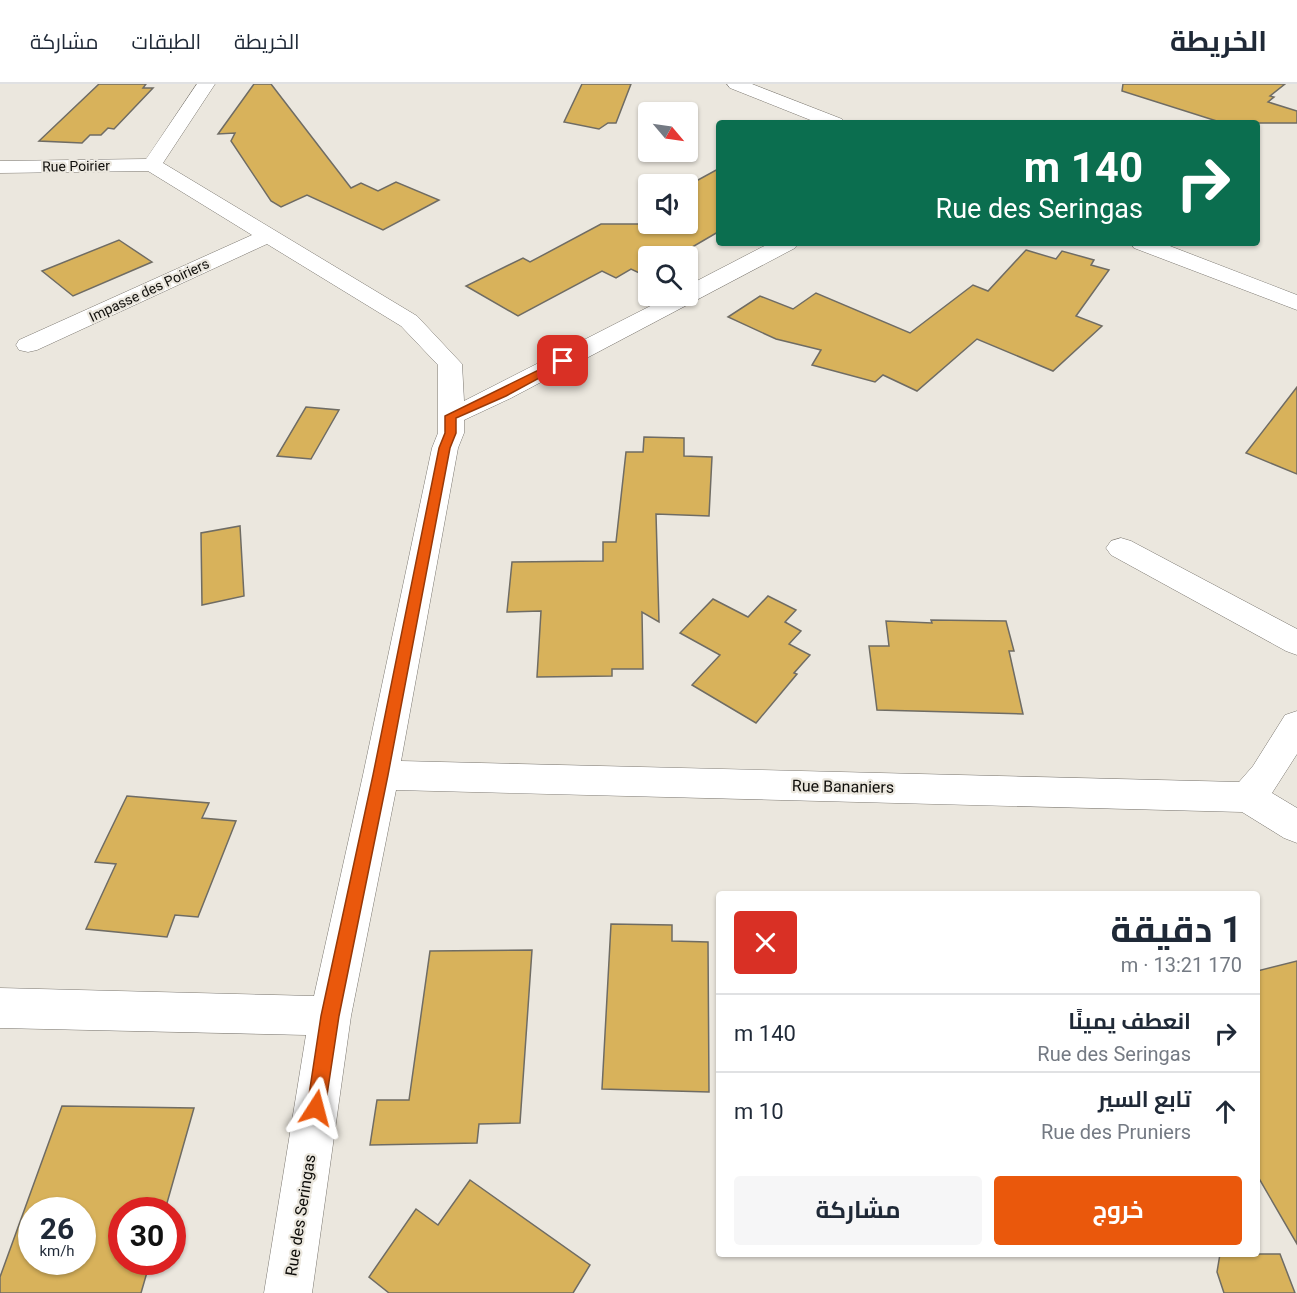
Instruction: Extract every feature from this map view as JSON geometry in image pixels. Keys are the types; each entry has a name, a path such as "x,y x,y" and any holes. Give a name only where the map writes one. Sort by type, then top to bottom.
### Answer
{"street":[{"path":"152,165 206,84"},
{"path":"746,85 828,120"},
{"name":"Rue Poirier","path":"0,167 152,165"},
{"name":"Rue des Seringas","path":"152,165 409,321 450,364 451,433 445,448 381,775 330,1016 288,1293"},
{"name":"Impasse des Poiriers","path":"28,345 270,235"},
{"path":"451,416 502,393 781,246"},
{"path":"1150,246 1297,303"},
{"path":"1121,548 1297,643"},
{"path":"1297,725 1265,776 1248,797 1297,827"},
{"name":"Rue Bananiers","path":"381,775 1248,797"},
{"path":"0,1008 330,1016"}],"building":[{"path":"99,84 146,84 143,88 153,88 114,129 108,128 101,135 90,135 82,143 39,141"},
{"path":"254,84 271,84 351,188 361,183 378,191 396,182 439,200 383,230 307,195 281,207 271,201 231,141 235,133 218,134"},
{"path":"582,84 631,84 616,123 608,123 599,129 564,122"},
{"path":"1123,84 1285,84 1270,96 1274,97 1268,102 1297,111 1297,123 1214,120 1122,91"},
{"path":"716,170 716,233 694,246 638,246 638,272 631,269 616,278 602,271 518,316 466,286 523,258 530,262 601,224 638,224 638,234 698,234 698,180"},
{"path":"119,240 152,262 73,296 42,271"},
{"path":"1026,250 1056,259 1062,251 1094,260 1091,265 1109,270 1076,316 1102,326 1053,371 977,339 917,391 883,375 875,382 812,365 821,350 776,339 728,317 760,296 793,309 816,293 910,333 973,285 988,291"},
{"path":"1297,387 1297,474 1246,453"},
{"path":"306,407 339,410 311,459 277,456"},
{"path":"644,437 684,438 684,456 712,457 709,516 656,514 659,622 642,612 643,669 612,669 612,676 537,677 541,611 507,612 512,562 603,561 603,542 616,542 626,452 643,452"},
{"path":"240,526 244,596 202,605 201,533"},
{"path":"768,596 796,610 785,622 801,631 789,644 810,655 756,723 692,685 720,655 680,633 713,599 748,617"},
{"path":"931,620 1006,621 1014,651 1009,651 1023,714 877,710 869,646 889,646 886,621 932,623"},
{"path":"127,796 209,803 202,818 236,821 198,917 175,915 167,937 86,929 116,864 95,862"},
{"path":"611,924 672,925 672,941 708,942 709,1092 602,1089"},
{"path":"532,950 520,1123 479,1124 477,1143 370,1145 377,1100 409,1100 430,951"},
{"path":"1297,961 1297,1244 1260,1180 1260,970"},
{"path":"62,1106 194,1108 169,1197 108,1197 108,1275 146,1275 141,1293 0,1293 0,1277 18,1227 18,1275 96,1275 96,1197 29,1197"},
{"path":"470,1180 590,1265 573,1293 389,1293 369,1277 416,1209 438,1225"},
{"path":"1260,1254 1280,1254 1295,1293 1224,1293 1217,1272 1220,1257 1260,1257"}],"route":[{"path":"316,1108 330,1016 381,775 445,448 451,433 451,416 502,393 563,361"}]}
